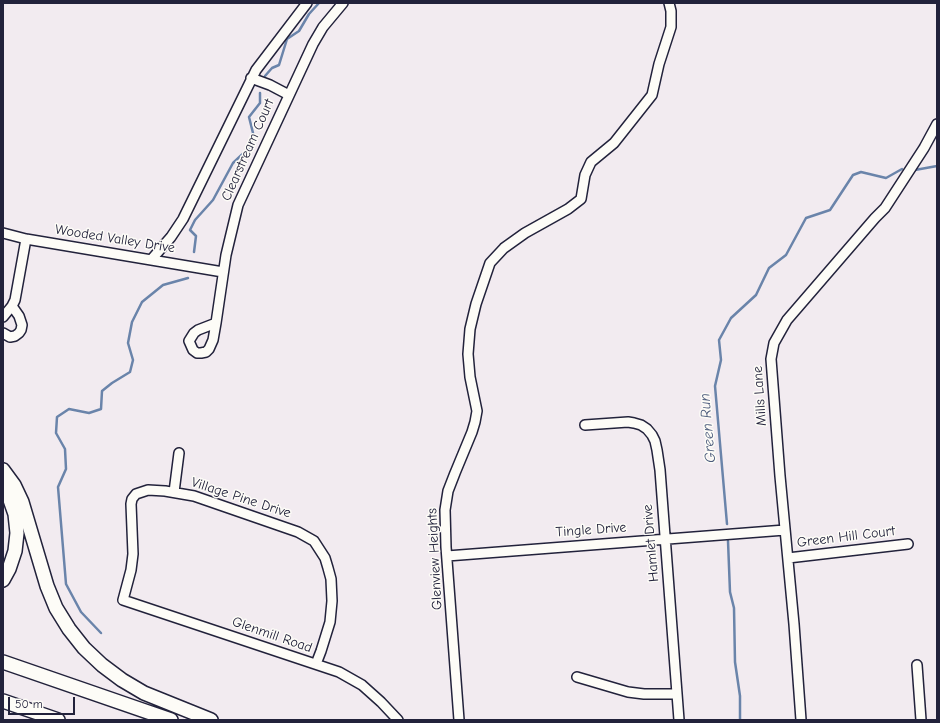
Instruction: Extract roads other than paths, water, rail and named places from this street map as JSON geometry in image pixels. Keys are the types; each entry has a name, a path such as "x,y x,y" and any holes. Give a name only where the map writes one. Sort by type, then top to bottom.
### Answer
{"highway":[{"path":"3,470 14,485 22,502 47,586 56,608 69,629 84,648 102,665 122,680 168,703 211,720"},
{"path":"3,488 9,497 15,514 17,532 15,551 10,569 3,580"},
{"path":"3,662 172,720"},
{"path":"3,701 58,720"},
{"path":"3,709 48,720"}],"street":[{"name":"Clearstream Court","path":"151,260 171,237 183,219 251,78 306,3"},
{"name":"Clearstream Court","path":"216,324 231,233 238,205 318,35 343,3"},
{"name":"Glenview Heights","path":"459,720 444,520 448,491 472,432 477,411 470,377 468,354 470,329 476,304 490,263 504,248 525,233 568,209 581,199 585,174 591,162 614,143 652,95 659,64 671,27 671,11 669,3"},
{"path":"251,78 270,85 289,95"},
{"name":"Mills Lane","path":"801,720 771,359 774,343 787,320 885,208 924,148 937,124"},
{"name":"Wooded Valley Drive","path":"3,234 224,272"},
{"path":"3,317 15,300 26,239"},
{"path":"3,333 10,337 15,336 21,330 21,320 12,306"},
{"name":"Hamlet Drive","path":"585,425 628,422 641,425 652,434 658,456 679,720"},
{"path":"174,492 179,453"},
{"name":"Village Pine Drive","path":"123,600 132,570 132,499 136,494 148,490 174,492 194,496 298,532 314,541 325,558 331,578 332,601 330,622 316,664"},
{"name":"Tingle Drive","path":"447,556 785,530"},
{"name":"Green Hill Court","path":"788,558 908,544"},
{"name":"Glenmill Road","path":"123,600 340,672 362,685 382,702 398,720"},
{"path":"917,665 921,720"},
{"path":"577,677 628,692 644,694 676,694"}],"waterway":[{"path":"265,76 272,68 279,65 287,39 299,31 309,14 319,3"},
{"path":"194,252 196,236 190,230 195,220 213,200 233,163 250,147 253,133 249,117 260,103 260,93"},
{"name":"Green Run","path":"915,170 937,166"},
{"name":"Green Run","path":"727,524 715,386 721,360 719,340 731,318 756,295 769,268 786,255 806,218 830,210 853,175 861,172 886,178 902,169"},
{"path":"101,633 81,612 66,584 58,487 66,469 65,449 56,433 57,417 69,409 89,413 101,409 102,391 130,372 133,360 128,343 132,322 142,302 163,285 188,278"},
{"name":"Green Run","path":"728,541 730,592 734,608 735,662 740,696 740,720"}]}
